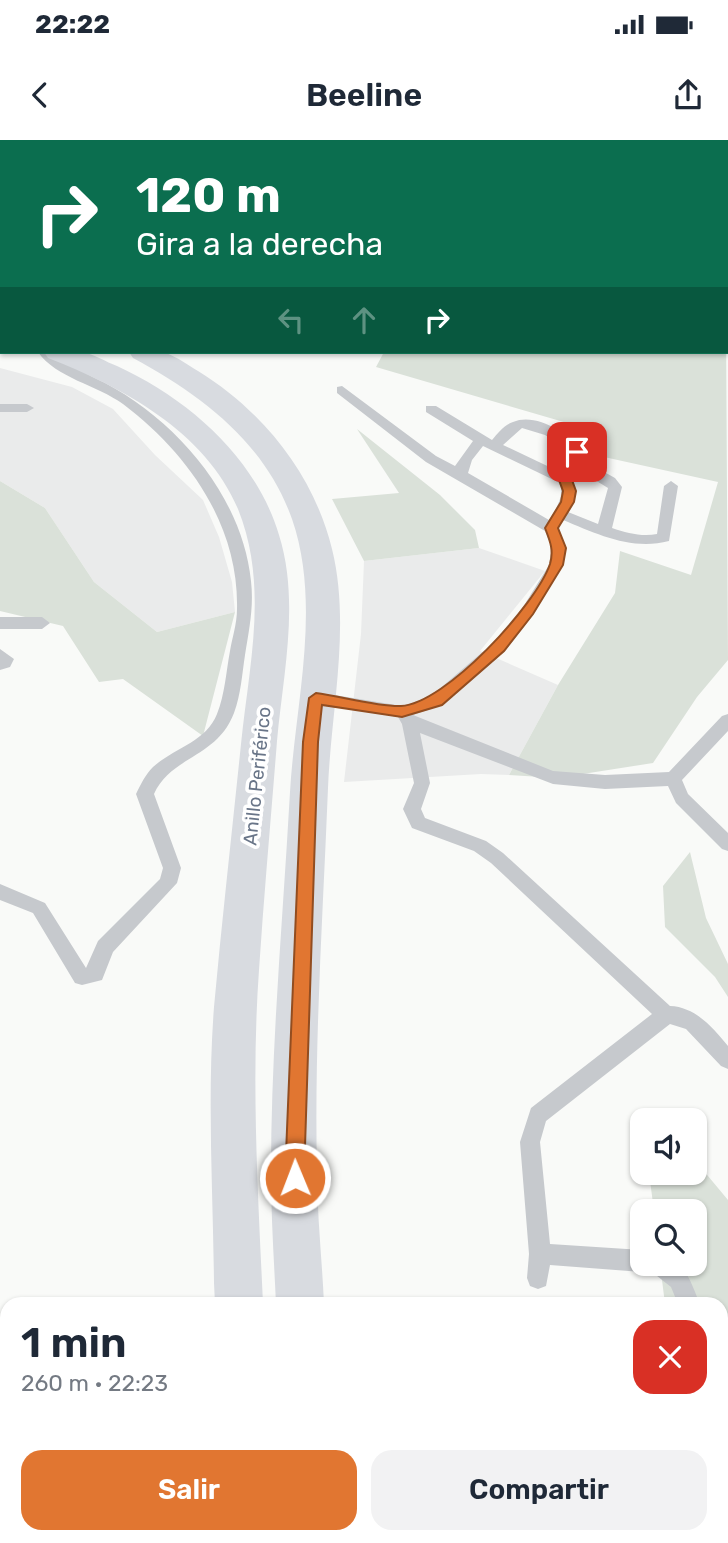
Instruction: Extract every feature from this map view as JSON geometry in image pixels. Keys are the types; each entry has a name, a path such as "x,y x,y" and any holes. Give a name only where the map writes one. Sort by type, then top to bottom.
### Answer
{"highway":[{"name":"Anillo Periférico","path":"64,354 144,389 174,410 201,434 229,466 253,508 269,554 273,606 270,663 260,731 233,1050 239,1297"},
{"path":"147,354 197,382 258,434 299,497 320,557 324,630 310,742 294,1153 300,1297"}],"lane":[{"path":"0,892 39,908 82,977 95,974 105,947 168,883 172,868 145,794 155,774 211,739 220,729 229,704 245,610 243,575 234,537 216,497 194,464 126,399 47,354"},
{"path":"342,390 431,460 555,521 653,541 664,537 671,486"},
{"path":"0,408 27,408"},
{"path":"431,409 488,443 566,480"},
{"path":"406,717 436,701 499,648 528,611 556,565 559,548 555,521 567,502 569,491 566,480 577,452 572,445 529,423 515,426 467,455 461,466 461,474"},
{"path":"573,461 610,481 615,487"},
{"path":"604,530 620,470"},
{"path":"0,623 42,623"},
{"path":"0,655 6,659 0,664"},
{"path":"316,698 406,717 551,777 586,781 673,779 728,720"},
{"path":"406,717 422,783 412,809 418,822 480,846 497,858 666,1015"},
{"path":"673,779 682,798 728,844"},
{"path":"538,1278 540,1254 530,1142 538,1115 666,1015 677,1013 686,1017 728,1060"},
{"path":"540,1254 630,1260"},
{"path":"675,1276 686,1297"}],"shaded area":[{"path":"383,354 726,354 728,660 697,697 653,763 557,778 509,775 558,685 615,593 620,551 691,575 718,482 604,457 598,432 376,367"},
{"path":"0,368 72,387 113,409 155,455 203,500 219,537 232,582 235,612 157,632 94,582 45,508 0,481"},
{"path":"357,429 440,495 475,530 479,548 364,561 332,499 399,493"},
{"path":"0,481 45,508 94,582 157,632 235,612 203,736 123,679 99,682 63,626 0,611"},
{"path":"479,548 545,571 480,651 558,685 509,775 481,774 344,782 361,634 364,561"},
{"path":"690,852 706,918 728,964 728,997 715,977 665,927 663,886"},
{"path":"707,1175 728,1200 728,1297 664,1297 662,1276 707,1276 707,1199 652,1199 651,1185 707,1185"}],"route":[{"path":"295,1178 310,742 316,698 402,712 436,701 499,648 528,611 556,565 559,548 551,528 567,502 569,491 566,480 577,452"}]}
